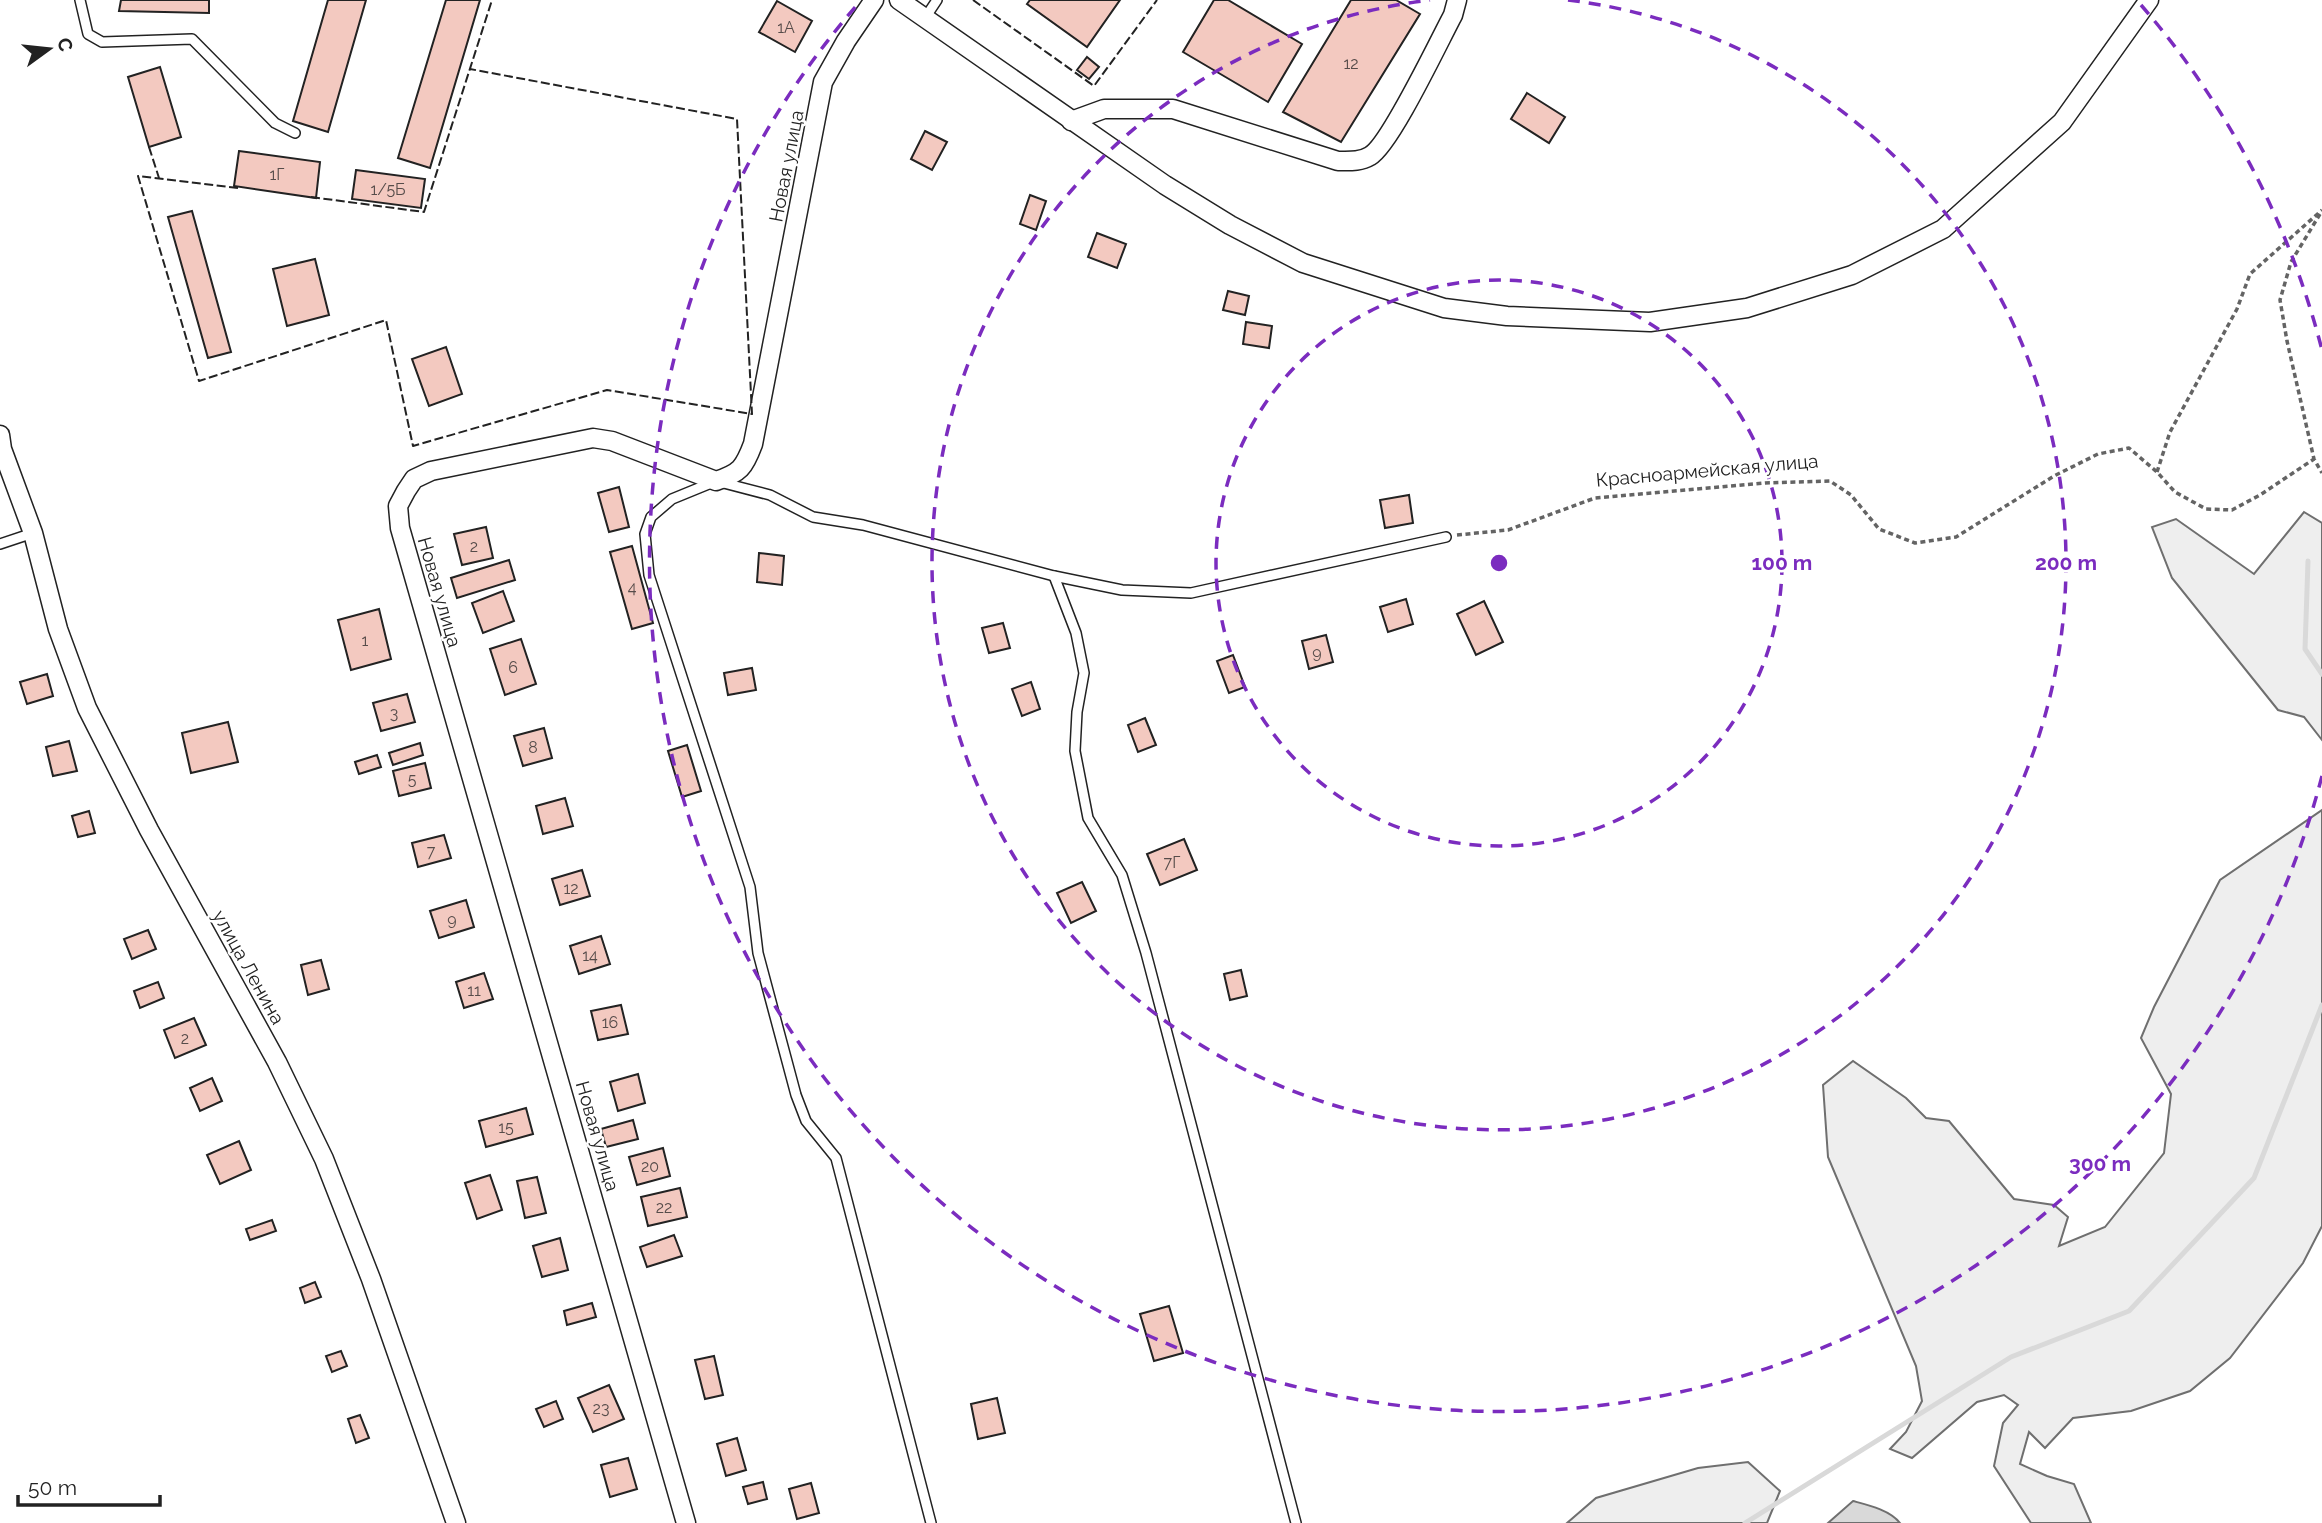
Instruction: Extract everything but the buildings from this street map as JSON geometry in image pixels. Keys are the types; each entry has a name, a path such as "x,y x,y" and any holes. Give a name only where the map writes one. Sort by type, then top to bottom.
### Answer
{"street":[{"name":"Новая улица","path":"686,1523 400,528 398,506 414,479 431,471 593,438 612,441 716,481 732,476 745,466 753,444 823,82 846,41 874,0"},
{"path":"899,0 1165,185 1230,225 1303,263 1444,308 1507,316 1650,322 1748,307 1852,275 1942,229 2062,122 2149,0"},
{"path":"1070,121 1104,109 1173,109 1338,161 1354,161 1371,156 1389,135 1453,15 1457,0"},
{"name":"улица Ленина","path":"0,435 2,449 33,533 58,629 86,708 149,830 277,1062 324,1159 371,1279 456,1523"}],"lane":[{"path":"80,0 88,34 102,42 192,39 275,123 295,133"},
{"path":"925,18 937,0"},
{"path":"931,1523 836,1158 806,1121 796,1095 758,953 750,887 649,575 645,534 651,517 672,499 716,481 770,495 813,517 863,525 1054,576 1122,590 1191,593 1446,537"},
{"path":"0,544 33,533"},
{"path":"1054,576 1076,633 1084,673 1077,712 1075,751 1088,818 1122,875 1146,953 1296,1523"}],"path":[{"path":"2322,210 2291,262 2280,300 2314,459 2322,473"},
{"path":"2157,471 2170,432 2237,309 2250,274 2322,210"},
{"name":"Красноармейская улица","path":"1446,537 1508,530 1595,498 1765,483 1830,481 1850,495 1879,529 1915,543 1956,537 2054,476 2098,454 2129,448 2157,471 2175,492 2206,509 2232,510 2314,459"}],"shaded area":[{"path":"2304,512 2322,523 2322,740 2304,717 2278,710 2172,578 2152,527 2176,519 2254,574"},
{"path":"2322,810 2322,1226 2303,1263 2230,1358 2190,1391 2131,1411 2073,1418 2045,1448 2029,1432 2020,1464 2074,1484 2091,1523 2031,1523 1994,1466 2003,1423 2018,1405 2004,1395 1977,1402 1912,1458 1890,1449 1906,1432 1922,1401 1916,1366 1828,1157 1823,1085 1853,1061 1906,1098 1926,1118 1949,1121 2014,1199 2054,1205 2068,1217 2059,1246 2105,1227 2164,1153 2171,1094 2141,1038 2154,1007 2220,880"},
{"path":"1748,1462 1780,1491 1767,1523 1567,1523 1596,1498 1698,1468"},
{"path":"1853,1501 1885,1511 1900,1523 1828,1523"}],"waterway":[{"path":"2308,561 2305,649 2322,674"},
{"path":"1745,1523 2011,1357 2129,1311 2254,1178 2322,1005"}],"fence":[{"path":"311,197 424,212 492,0"},
{"path":"973,0 1094,86 1157,0"},
{"path":"238,188 138,176 199,381 386,320 413,446 607,390 752,414 737,119 470,69"},
{"path":"149,147 159,178"}]}
